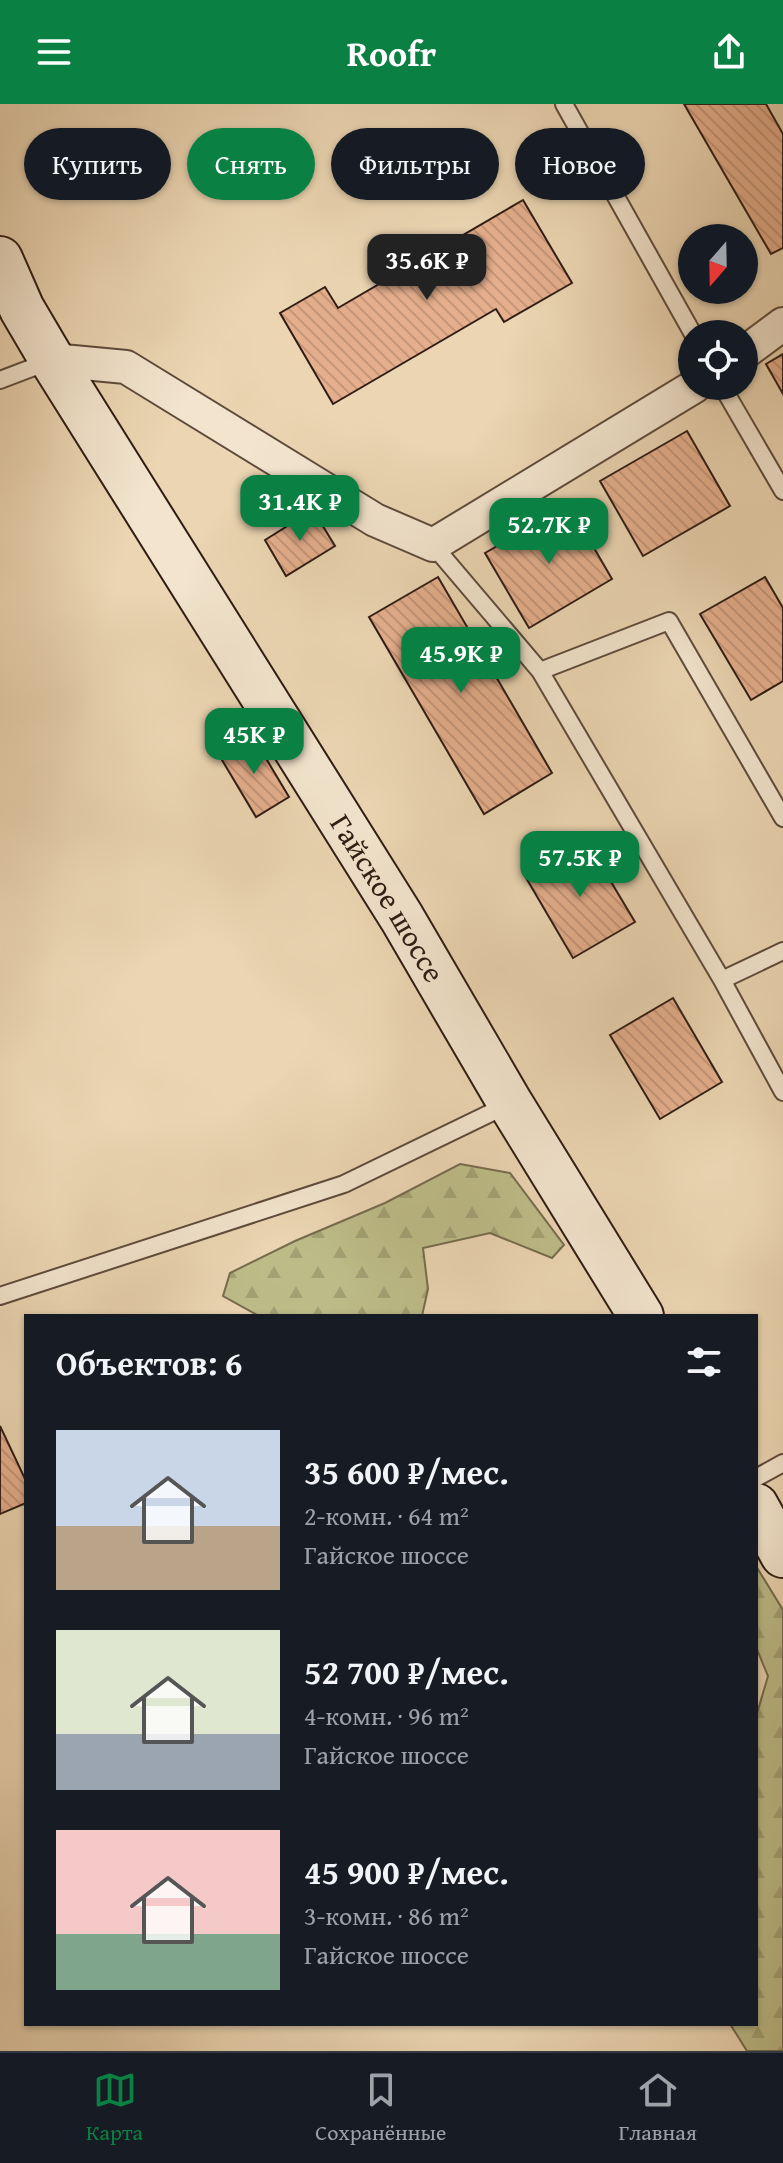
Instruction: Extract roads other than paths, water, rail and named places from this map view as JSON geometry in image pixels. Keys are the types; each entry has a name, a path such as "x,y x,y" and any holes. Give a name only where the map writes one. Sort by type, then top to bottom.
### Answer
{"main road":[{"name":"Гайское шоссе","path":"0,259 11,310 52,360 402,918 510,1103 640,1314"},
{"path":"758,1510 783,1555"}],"street":[{"path":"758,343 783,324"},
{"path":"52,360 126,367 375,520 433,545 678,396"}],"lane":[{"path":"564,104 685,320"},
{"path":"0,380 52,360"},
{"path":"730,400 783,491"},
{"path":"433,545 540,671 722,980 783,1092"},
{"path":"540,671 669,621 783,818"},
{"path":"722,980 783,951"},
{"path":"0,1296 344,1184 510,1103"},
{"path":"758,1477 783,1463"}]}
